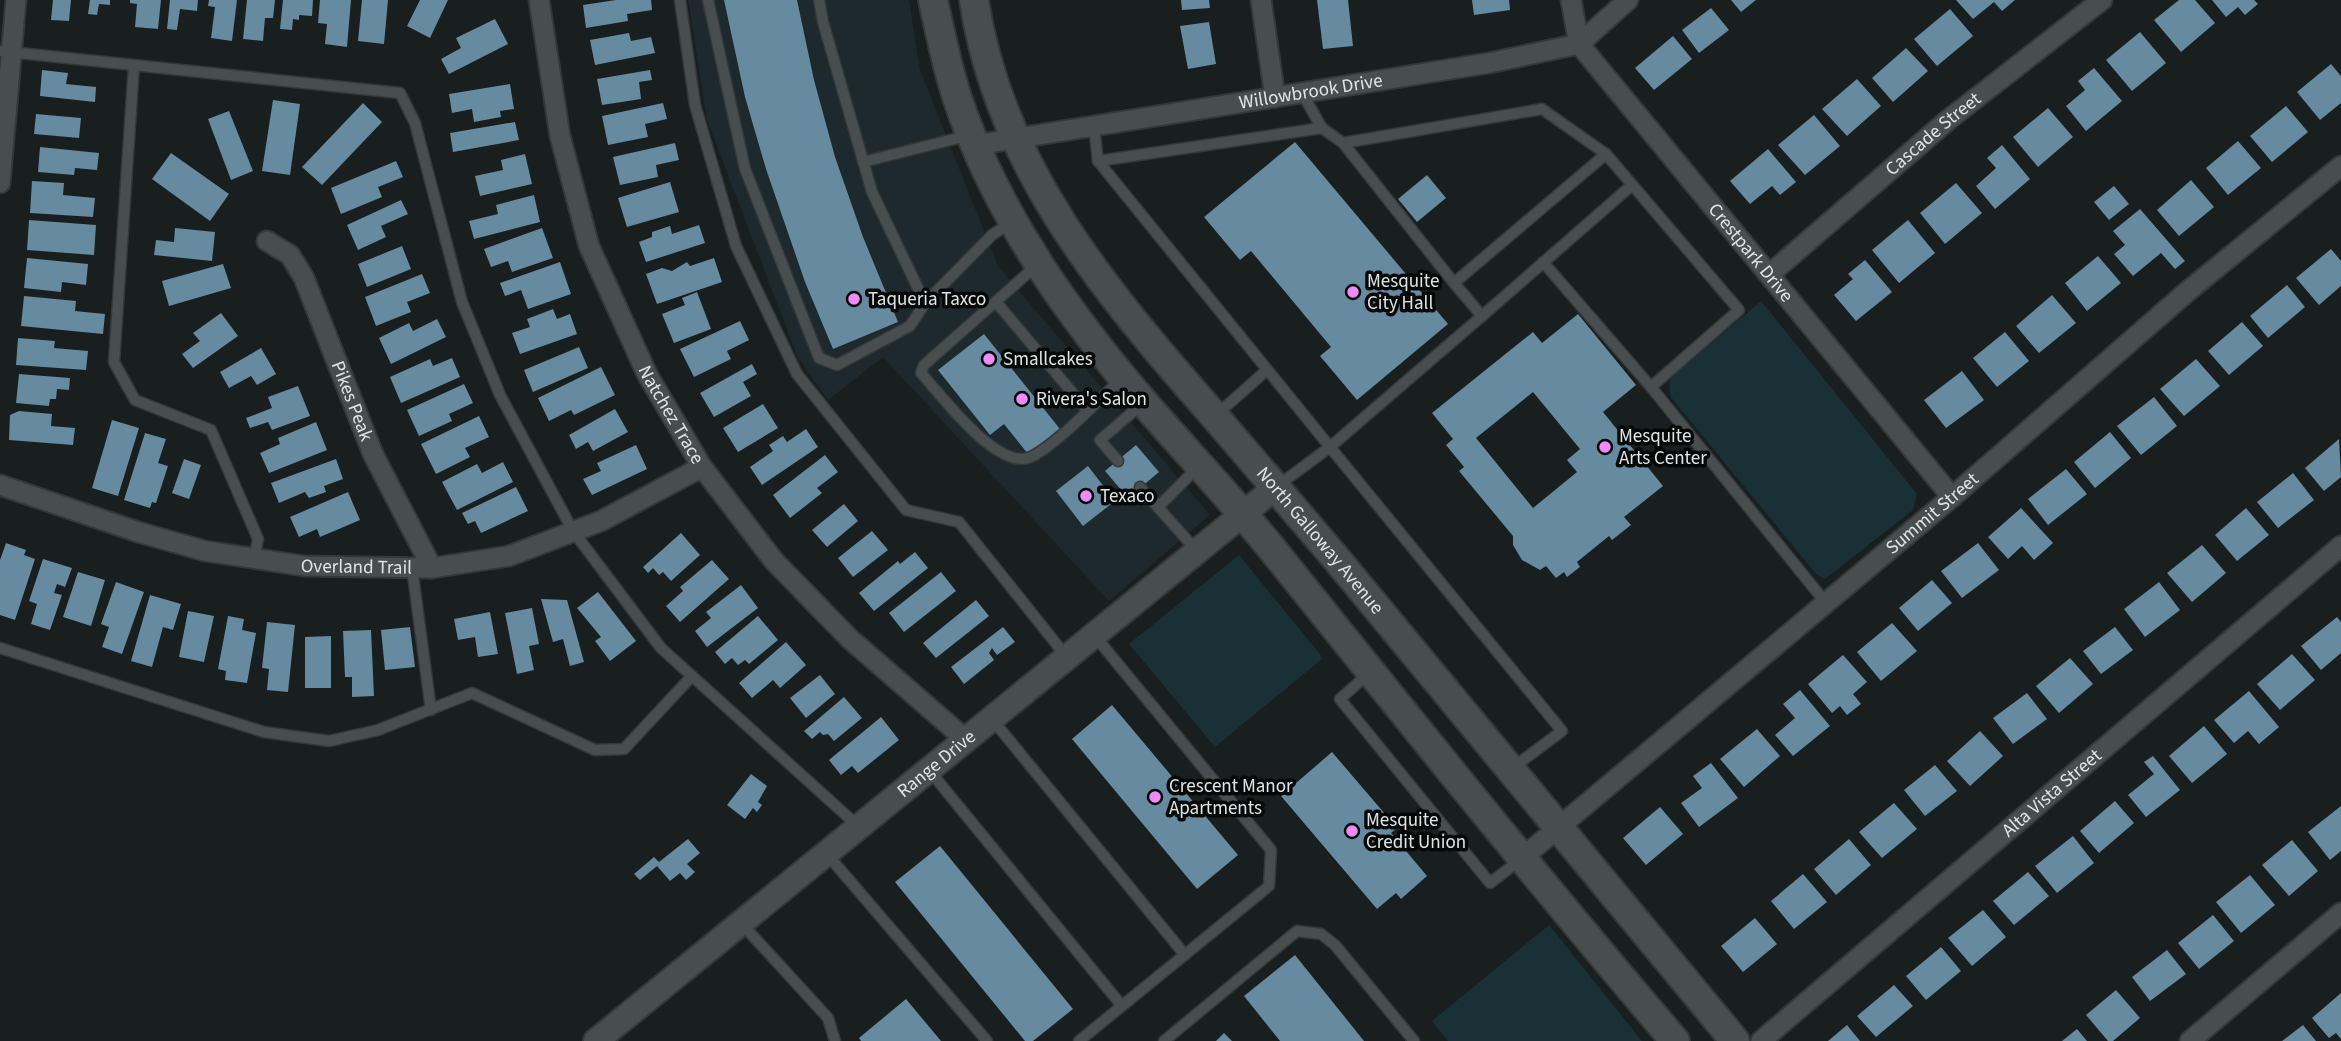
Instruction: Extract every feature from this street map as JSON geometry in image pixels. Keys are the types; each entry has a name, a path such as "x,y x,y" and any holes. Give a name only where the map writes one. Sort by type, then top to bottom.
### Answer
{"main road":[{"path":"933,0 973,140 1039,264 1089,336 1243,513 1521,859 1675,1041"},
{"name":"North Galloway Avenue","path":"974,0 992,81 1014,137 1068,235 1138,328 1276,487 1735,1041"}],"street":[{"path":"0,183 6,51 16,0"},
{"name":"Natchez Trace","path":"539,0 559,136 589,246 647,374 702,467 784,570 850,639 965,739"},
{"path":"1261,0 1275,97"},
{"name":"Crestpark Drive","path":"1571,0 1579,44 1951,497"},
{"path":"1579,44 1628,0"},
{"name":"Cascade Street","path":"1770,274 1948,120 2102,0"},
{"name":"Willowbrook Drive","path":"973,140 1094,127 1579,44"},
{"name":"Summit Street","path":"1521,859 1951,497 2188,291 2341,166"},
{"name":"Pikes Peak","path":"267,241 290,255 303,278 422,568"},
{"name":"Overland Trail","path":"0,485 138,532 205,551 304,566 422,568 509,556 601,521 702,467"},
{"name":"Range Drive","path":"596,1041 1276,487"},
{"name":"Alta Vista Street","path":"1761,1041 2341,546"},
{"path":"2190,1041 2341,913"}],"lane":[{"path":"680,0 695,105 736,246 797,374 906,510 959,522 1067,656"},
{"path":"708,0 745,169 819,358 837,365 910,326 925,303 992,235 1014,220"},
{"path":"819,0 822,22 872,192 925,303"},
{"path":"6,51 400,93 415,123 462,302 500,395 573,531 661,649 858,826"},
{"path":"134,65 114,362 135,400 211,430 258,539 254,559"},
{"path":"1302,93 1322,128 1343,143 1482,316"},
{"path":"1343,143 1542,109 1605,154 1739,310 1651,387"},
{"path":"1094,127 1098,161 1562,731 1511,770"},
{"path":"1098,161 1322,128"},
{"path":"863,162 973,140"},
{"path":"1454,283 1605,154"},
{"path":"1276,487 1329,447 1632,185"},
{"path":"1544,262 1651,387 1826,603"},
{"path":"1039,264 924,365 921,373 983,442 1012,458 1029,458 1123,377"},
{"path":"996,302 1087,410"},
{"path":"1214,416 1267,370"},
{"path":"1118,461 1100,440 1144,402"},
{"path":"1158,507 1200,465"},
{"path":"1140,487 1196,551"},
{"path":"422,568 431,709"},
{"path":"1079,1041 1269,886 1271,850 1093,634"},
{"path":"0,648 264,732 329,741 378,730 472,693 595,750 624,749 692,676"},
{"path":"1370,672 1340,699 1490,883 1521,859"},
{"path":"991,718 1185,955"},
{"path":"928,769 1122,1006"},
{"path":"826,853 987,1041"},
{"path":"740,923 828,1018 835,1041"},
{"path":"1164,1041 1297,931 1321,934 1335,945 1414,1041"}],"shaded area":[{"path":"688,0 909,0 920,70 998,266 1210,515 1109,601 883,357 828,400 797,356 707,120"},
{"path":"1761,301 1917,494 1913,510 1825,579 1816,574 1670,396 1670,380 1676,373"},
{"path":"1239,555 1323,658 1215,747 1129,644"},
{"path":"1549,925 1642,1041 1448,1041 1432,1021"}],"building":[{"path":"53,0 71,0 69,21 51,20"},
{"path":"90,0 110,0 110,5 99,4 97,15 88,14"},
{"path":"130,0 161,0 158,29 135,27 137,4 130,3"},
{"path":"170,0 198,0 197,11 180,9 177,30 167,29"},
{"path":"209,0 237,0 232,41 211,38 215,7 208,6"},
{"path":"247,0 275,0 273,18 265,18 263,41 243,39"},
{"path":"283,0 313,0 312,16 299,15 299,20 293,19 292,30 280,29"},
{"path":"320,0 351,0 347,47 325,44 327,24 318,23"},
{"path":"362,0 388,0 384,44 358,41"},
{"path":"420,0 448,0 430,38 407,26"},
{"path":"616,0 651,0 652,10 627,14 628,21 586,28 583,5"},
{"path":"724,0 797,0 814,80 835,157 863,237 898,322 833,349 805,282 766,169 745,97"},
{"path":"1181,0 1209,0 1210,8 1182,10"},
{"path":"1317,0 1348,0 1353,46 1323,49"},
{"path":"1472,0 1509,0 1510,10 1474,15"},
{"path":"1731,0 1756,0 1741,12"},
{"path":"1956,0 2015,0 2002,11 1994,2 1973,19"},
{"path":"2179,0 2195,0 2215,23 2181,52 2154,20"},
{"path":"2212,0 2254,0 2258,4 2245,15 2238,7 2226,17"},
{"path":"1711,8 1729,30 1699,53 1682,30"},
{"path":"1950,9 1973,36 1937,66 1914,39"},
{"path":"495,19 508,44 449,74 441,59 461,48 456,38"},
{"path":"1209,22 1216,64 1188,69 1180,26"},
{"path":"2140,32 2166,63 2132,91 2106,60"},
{"path":"629,33 631,41 651,37 655,53 595,65 590,40"},
{"path":"1673,36 1692,59 1654,90 1635,68"},
{"path":"1906,48 1928,71 1893,102 1872,78"},
{"path":"2331,64 2341,76 2341,103 2320,120 2297,92"},
{"path":"2094,68 2122,101 2086,131 2066,106 2085,90 2078,81"},
{"path":"42,70 68,73 66,84 96,87 95,102 40,96"},
{"path":"650,70 652,80 639,82 641,99 602,105 597,79"},
{"path":"1857,79 1881,106 1847,136 1822,109"},
{"path":"510,84 514,109 500,111 501,117 474,122 472,109 452,113 449,94"},
{"path":"273,100 300,104 290,175 262,171"},
{"path":"363,103 382,122 322,185 302,167"},
{"path":"663,103 667,119 645,124 648,137 608,145 602,116"},
{"path":"2286,106 2308,132 2272,162 2250,136"},
{"path":"2048,108 2073,137 2038,167 2013,137"},
{"path":"229,111 253,171 231,180 208,119"},
{"path":"36,114 81,118 79,138 34,134"},
{"path":"1814,115 1840,146 1805,175 1778,145"},
{"path":"515,122 519,140 453,152 450,133"},
{"path":"2238,141 2261,168 2228,195 2206,168"},
{"name":"Mesquite City Hall","path":"1295,142 1448,324 1357,400 1320,356 1331,347 1251,251 1240,260 1204,217"},
{"path":"675,143 679,160 656,165 658,177 620,185 613,157"},
{"path":"2002,145 2030,179 1995,209 1976,186 1996,168 1987,158"},
{"path":"40,147 99,153 97,170 75,168 74,175 38,172"},
{"path":"1768,149 1796,182 1780,195 1772,186 1750,204 1730,181"},
{"path":"171,153 229,194 210,221 152,179"},
{"path":"525,154 532,184 480,196 475,176 503,170 501,160"},
{"path":"396,161 403,177 378,187 382,197 341,214 331,188"},
{"path":"1427,175 1446,198 1417,222 1398,199"},
{"path":"2191,180 2214,207 2179,236 2157,210"},
{"path":"32,181 64,183 63,195 95,198 93,217 30,213"},
{"path":"670,182 679,212 627,227 618,198"},
{"path":"1956,183 1982,213 1945,244 1920,213"},
{"path":"2114,186 2129,204 2109,220 2094,202"},
{"path":"534,195 540,222 474,239 469,221 498,214 496,205"},
{"path":"401,200 408,214 381,226 386,237 358,250 347,225"},
{"path":"2140,209 2185,261 2175,269 2161,253 2133,276 2114,254 2125,245 2113,231"},
{"path":"29,220 96,225 94,255 27,250"},
{"path":"1908,220 1935,253 1899,283 1872,250"},
{"path":"699,225 705,243 646,262 639,242 652,237 652,232 670,226 672,234"},
{"path":"175,228 215,232 212,261 154,255 156,240 174,242"},
{"path":"542,228 553,258 512,272 508,261 491,267 484,249"},
{"path":"402,246 411,269 367,287 358,264"},
{"path":"2331,249 2341,261 2341,286 2319,305 2296,278"},
{"path":"2098,256 2121,283 2087,311 2065,283"},
{"path":"27,258 88,264 86,285 62,282 61,292 24,288"},
{"path":"714,258 722,282 657,304 646,274 662,268 672,271 687,262 690,266"},
{"path":"1865,260 1892,292 1856,321 1834,295 1853,279 1848,274"},
{"path":"560,262 571,294 528,309 521,290 505,296 500,283"},
{"path":"223,264 231,288 169,306 162,281"},
{"path":"422,274 430,293 407,302 411,312 376,326 365,297"},
{"path":"2287,285 2305,307 2268,338 2250,316"},
{"path":"697,292 711,329 674,343 662,314 685,305 682,298"},
{"path":"2052,295 2076,323 2039,353 2016,326"},
{"path":"24,296 76,301 75,311 105,314 103,334 21,326"},
{"path":"553,309 557,319 570,314 577,334 520,354 512,333 530,327 527,319"},
{"path":"221,313 238,336 193,368 182,354 200,341 193,333"},
{"name":"Mesquite Arts Center","path":"1578,314 1636,385 1603,412 1663,486 1624,517 1631,525 1612,540 1609,536 1577,562 1580,567 1567,577 1564,572 1556,578 1546,566 1540,570 1522,560 1513,545 1513,536 1459,471 1464,467 1446,445 1453,439 1432,413 1533,332 1542,343","holes":["1533,392 1580,449 1567,460 1577,472 1533,508 1476,438"]},
{"path":"437,319 446,337 391,364 379,338 409,323 413,331"},
{"path":"740,321 749,340 727,351 731,359 694,377 680,349"},
{"path":"2242,322 2263,346 2229,375 2208,351"},
{"path":"2005,332 2029,361 1997,387 1973,358"},
{"path":"984,334 1060,429 1028,454 1004,424 990,435 938,370"},
{"path":"18,338 55,341 54,348 88,351 86,370 16,365"},
{"path":"579,347 588,368 533,392 524,370"},
{"path":"261,348 276,374 257,385 251,376 229,388 220,372"},
{"path":"452,358 460,377 401,403 390,377 430,359 433,366"},
{"path":"2196,359 2220,386 2184,416 2160,389"},
{"path":"752,364 757,374 743,382 751,396 714,417 700,393"},
{"path":"601,367 615,395 574,415 571,410 549,421 538,398"},
{"path":"1962,371 1984,400 1946,428 1924,400"},
{"path":"19,374 70,378 69,390 57,389 56,399 50,399 49,406 16,403"},
{"path":"464,384 473,403 449,414 452,421 419,436 407,410"},
{"path":"298,386 310,416 272,430 268,422 250,428 246,418 272,408 268,397"},
{"path":"2154,397 2177,426 2141,455 2117,426"},
{"path":"763,404 778,428 738,452 723,428"},
{"path":"615,409 628,432 593,451 588,442 576,449 569,435"},
{"path":"19,411 52,414 51,426 75,428 73,445 9,440 10,415"},
{"path":"479,416 489,437 465,448 470,457 436,474 421,444"},
{"path":"112,420 139,428 118,496 92,488"},
{"path":"316,422 327,450 269,473 260,453 280,444 278,438"},
{"path":"806,429 818,447 762,485 750,467 773,451 769,445 783,436 787,442"},
{"path":"2110,432 2131,458 2095,488 2074,462"},
{"path":"145,433 166,439 158,463 168,466 156,503 152,502 150,508 124,500"},
{"path":"2339,439 2341,477 2324,491 2305,468"},
{"path":"636,445 647,469 592,495 583,479 601,471 597,463"},
{"name":"Texaco","path":"1136,445 1159,472 1128,498 1105,471"},
{"path":"825,455 838,472 817,488 822,493 790,518 773,495"},
{"path":"184,459 201,465 189,499 172,493"},
{"path":"336,459 343,479 324,486 326,492 309,498 305,492 279,503 271,483"},
{"path":"503,462 513,482 457,510 442,482 477,464 482,473"},
{"name":"Texaco","path":"1088,466 1115,501 1083,526 1056,491"},
{"path":"2066,469 2087,494 2048,525 2028,499"},
{"path":"2293,473 2314,500 2278,528 2257,502"},
{"path":"516,487 528,511 481,533 475,521 468,524 462,513"},
{"path":"348,492 360,520 320,537 317,529 299,537 290,517"},
{"path":"844,504 858,521 827,547 812,530"},
{"path":"2021,508 2053,543 2034,560 2022,546 2008,559 1988,537"},
{"path":"2246,508 2269,535 2237,561 2215,535"},
{"path":"872,531 888,550 853,577 838,558"},
{"path":"681,533 700,555 671,581 663,572 659,575 653,568 648,573 643,567"},
{"path":"6,543 26,550 24,555 35,559 15,620 0,615 0,560"},
{"path":"1978,543 1999,570 1962,598 1941,571"},
{"path":"2202,545 2226,573 2192,602 2167,573"},
{"path":"915,552 928,568 874,611 859,593 898,561 900,564"},
{"path":"43,559 72,568 65,587 57,584 54,593 62,595 50,630 31,624 37,604 29,601"},
{"path":"712,560 729,579 680,622 666,606 683,591 680,587"},
{"path":"78,572 105,580 91,626 63,617"},
{"path":"941,572 956,591 904,632 889,613"},
{"path":"1932,580 1952,603 1918,631 1899,608"},
{"path":"116,582 144,592 122,654 102,647 109,627 101,624"},
{"path":"2159,582 2180,610 2145,637 2124,609"},
{"path":"741,585 758,608 707,647 695,631 711,618 706,612"},
{"path":"598,592 636,641 610,661 595,641 601,637 577,608"},
{"path":"150,595 181,604 173,630 163,627 152,667 131,661"},
{"path":"541,599 567,600 584,662 570,666 563,639 553,642"},
{"path":"976,600 989,616 936,658 923,643"},
{"path":"532,608 539,644 529,646 534,670 517,674 505,613"},
{"path":"188,611 214,616 204,662 179,657"},
{"path":"490,612 498,654 478,657 475,637 458,640 454,619"},
{"path":"228,616 244,619 242,630 256,633 247,683 225,680 226,671 218,669"},
{"path":"758,616 778,640 749,664 745,660 738,665 732,658 725,664 715,652"},
{"path":"2337,617 2341,622 2341,653 2321,670 2301,646"},
{"path":"267,622 295,625 288,692 267,690 269,669 262,668"},
{"path":"1892,623 1917,651 1881,681 1857,652"},
{"path":"410,627 415,667 385,670 381,630"},
{"path":"1003,627 1015,642 997,655 992,648 989,653 994,660 964,684 951,667"},
{"path":"2115,627 2133,650 2101,674 2083,651"},
{"path":"371,630 374,696 352,697 352,677 345,677 343,631"},
{"path":"331,636 331,688 305,688 305,637"},
{"path":"786,642 806,665 780,688 773,680 752,698 739,683"},
{"path":"2292,654 2315,680 2280,710 2257,684"},
{"path":"1843,655 1867,682 1853,694 1861,704 1847,715 1840,706 1832,713 1808,684"},
{"path":"2070,658 2093,684 2059,713 2036,686"},
{"path":"820,675 835,694 806,718 790,698"},
{"path":"1800,690 1830,726 1793,756 1775,735 1795,718 1783,704"},
{"path":"2249,691 2279,727 2259,744 2248,731 2234,743 2214,720"},
{"path":"2027,693 2047,719 2013,744 1993,718"},
{"path":"844,697 862,718 834,741 828,734 823,735 820,732 812,739 804,731"},
{"name":"Crescent Manor Apartments","path":"1112,705 1238,855 1197,889 1072,739"},
{"path":"881,717 899,740 858,773 852,766 841,775 829,760"},
{"path":"2204,726 2227,754 2192,783 2169,756"},
{"path":"1757,729 1780,756 1744,787 1720,759"},
{"path":"1980,731 2003,756 1970,786 1947,761"},
{"name":"Mesquite Credit Union","path":"1332,752 1397,828 1391,833 1427,876 1401,899 1396,893 1377,909 1281,796"},
{"path":"2153,756 2180,790 2146,817 2128,795 2154,774 2144,762"},
{"path":"1711,763 1738,798 1699,827 1681,803 1702,788 1693,776"},
{"path":"1935,765 1957,791 1925,816 1904,790"},
{"path":"751,774 767,786 758,802 762,805 757,812 753,808 745,819 727,805"},
{"path":"2115,801 2134,823 2099,853 2080,831"},
{"path":"1894,803 1917,829 1882,858 1859,832"},
{"path":"2341,806 2341,851 2330,860 2308,832"},
{"path":"1660,807 1683,834 1646,865 1623,838"},
{"path":"2073,836 2094,863 2057,893 2035,866"},
{"path":"688,839 700,853 687,864 695,872 686,880 680,873 670,881 657,866 640,880 634,874 654,857 659,862"},
{"path":"1849,839 1871,865 1836,895 1814,869"},
{"path":"2292,840 2318,871 2289,896 2262,865"},
{"path":"940,846 1073,1009 1033,1041 1025,1041 895,882"},
{"path":"2028,872 2049,896 2014,925 1993,901"},
{"path":"1803,874 1827,902 1794,929 1771,901"},
{"path":"2250,875 2275,905 2241,933 2216,902"},
{"path":"1983,910 2006,937 1972,966 1948,938"},
{"path":"2213,915 2234,941 2199,969 2178,943"},
{"path":"1755,918 1777,944 1743,972 1721,946"},
{"path":"1941,947 1961,971 1926,1000 1906,976"},
{"path":"2167,950 2186,974 2150,1001 2132,977"},
{"path":"1295,955 1364,1041 1280,1041 1244,996"},
{"path":"1894,985 1913,1006 1876,1037 1857,1016"},
{"path":"2116,990 2140,1018 2113,1041 2108,1041 2086,1015"},
{"path":"2341,993 2341,1039 2336,1033 2329,1038 2312,1018"},
{"path":"906,999 941,1041 861,1041 859,1038"},
{"path":"1847,1025 1860,1041 1828,1041"},
{"path":"2303,1025 2316,1041 2282,1041"},
{"path":"2077,1029 2087,1041 2062,1041"},
{"path":"1224,1033 1232,1041 1216,1041"}],"place":[{"name":"Mesquite City Hall","path":"1353,292"},
{"name":"Taqueria Taxco","path":"854,299"},
{"name":"Smallcakes","path":"989,359"},
{"name":"Rivera's Salon","path":"1022,399"},
{"name":"Mesquite Arts Center","path":"1605,447"},
{"name":"Texaco","path":"1086,496"},
{"name":"Crescent Manor Apartments","path":"1155,797"},
{"name":"Mesquite Credit Union","path":"1352,831"}]}
